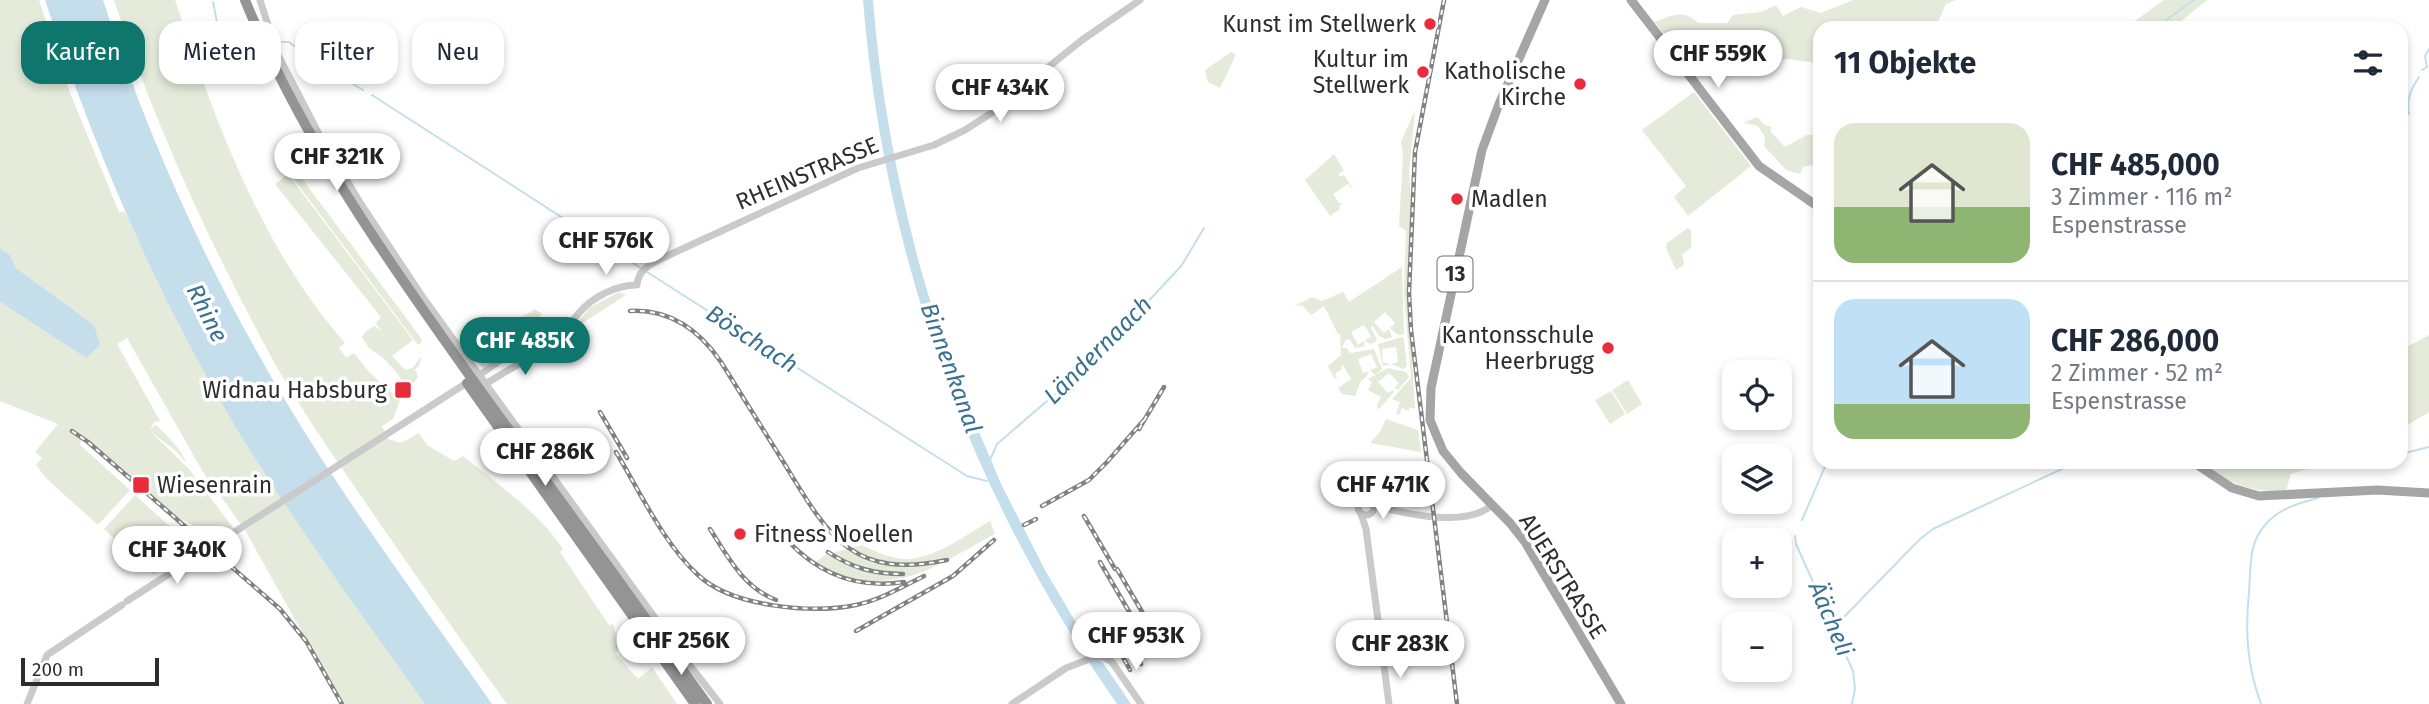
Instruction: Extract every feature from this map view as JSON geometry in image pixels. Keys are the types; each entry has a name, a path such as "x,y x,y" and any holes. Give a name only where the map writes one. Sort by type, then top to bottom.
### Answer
{"highway":[{"path":"238,0 296,123 350,214 424,324 695,704"},
{"path":"245,0 291,99 355,210 432,323 707,704"}],"main road":[{"name":"AUERSTRASSE","path":"1545,0 1499,104 1482,150 1430,388 1430,420 1437,442 1461,473 1518,532 1621,704"},
{"path":"1631,0 1759,166 1813,203"},
{"path":"2202,469 2232,488 2259,496 2386,489 2429,493"}],"street":[{"path":"260,0 277,53 344,178 415,286 488,383 666,634 720,704"},
{"name":"RHEINSTRASSE","path":"27,704 47,655 488,369 515,350 527,330 546,334 564,330 586,306 609,292 637,285 639,273 647,267 806,191 880,160 934,145 983,119 1082,40 1140,0"},
{"path":"488,383 543,348 546,334"},
{"path":"1389,704 1366,529 1369,511 1387,510 1456,517 1482,513 1492,505"},
{"path":"1012,704 1078,662 1095,656 1105,656 1112,662 1141,704"}],"green space":[{"path":"0,0 39,0 46,21 21,21 21,84 67,84 119,212 125,212 179,325 216,394 361,614 425,704 342,704 245,530 203,472 127,338 117,344 160,421 154,422 150,429 156,425 178,448 186,463 176,451 150,431 189,469 234,529 215,533 167,513 82,440 79,444 130,490 98,525 47,479 36,465 42,458 35,452 58,424 0,401 0,302 86,358 94,325 16,268 10,255 0,248"},
{"path":"114,0 175,0 182,21 159,21 159,84 204,84 243,181 288,266 345,343 339,348 346,358 354,353 370,373 400,400 393,419 382,426 388,439 401,443 419,433 427,445 454,461 463,456 530,511 563,549 560,552 609,625 613,624 622,646 615,653 638,679 652,667 677,704 507,704 338,463 274,362 206,230 147,93 144,84 145,21 121,21"},
{"path":"1853,0 1956,0 1946,4 1938,21 1813,21 1813,62 1786,59 1767,61 1697,39 1669,39 1654,22 1682,15 1693,18 1698,23 1727,23 1733,15 1761,12 1776,5 1783,16 1801,7 1821,13"},
{"path":"2164,0 2207,0 2182,21 2135,21"},
{"path":"1231,52 1236,55 1220,88 1208,82 1205,70"},
{"path":"1694,92 1751,166 1688,216 1674,197 1686,186 1642,130"},
{"path":"1415,110 1409,173 1411,199 1408,291 1415,409 1410,407 1408,411 1402,408 1399,415 1396,414 1400,402 1392,399 1411,378 1404,293 1406,231 1399,226 1403,155 1401,142"},
{"path":"1757,117 1766,126 1771,126 1771,132 1785,147 1807,135 1813,135 1813,165 1803,167 1800,174 1786,170 1764,146 1765,137 1758,126 1743,123"},
{"path":"1334,154 1345,173 1343,171 1338,174 1340,177 1344,175 1355,193 1348,184 1333,194 1339,203 1343,203 1339,206 1340,209 1330,216 1305,180"},
{"path":"288,174 413,340 392,356 405,370 412,368 422,356 419,366 414,370 418,377 410,388 406,388 392,367 364,341 362,337 366,331 374,326 381,331 376,323 381,317 275,184"},
{"path":"290,174 300,176 422,342 418,345"},
{"path":"1688,228 1691,230 1691,248 1682,254 1684,265 1676,270 1666,248 1667,243"},
{"path":"1402,267 1404,334 1398,335 1390,328 1395,323 1385,312 1374,322 1384,333 1389,329 1392,337 1386,339 1379,336 1372,325 1377,339 1370,344 1365,341 1371,336 1364,325 1351,332 1358,345 1364,341 1365,346 1355,348 1350,340 1346,339 1342,348 1347,348 1350,353 1374,349 1382,369 1375,375 1370,370 1377,367 1371,354 1358,359 1363,373 1369,371 1367,376 1361,381 1355,396 1342,394 1338,388 1351,379 1343,365 1335,374 1335,379 1328,366 1341,355 1340,334 1324,306 1311,315 1302,305 1294,306 1312,297 1322,301 1343,292 1349,302"},
{"path":"619,292 626,295 578,326 575,333 549,350 558,338 573,329 589,308"},
{"path":"535,309 542,314 536,322 519,331 508,352 483,368 469,352 504,329 511,329 511,324"},
{"path":"2429,335 2429,412 2408,425 2408,346"},
{"path":"1402,337 1407,366 1403,369 1391,364 1398,362 1396,347 1382,349 1383,363 1389,363 1383,366 1378,344"},
{"path":"1388,368 1406,372 1409,377 1398,390 1394,388 1399,383 1389,373 1378,382 1388,393 1393,390 1394,392 1378,410 1381,397 1368,390 1372,382 1368,379"},
{"path":"1628,380 1642,404 1627,414 1612,390"},
{"path":"1611,391 1625,414 1610,424 1595,400"},
{"path":"1386,419 1418,430 1421,452 1370,443 1380,432"},
{"path":"2210,469 2308,469 2291,474 2286,491 2251,488 2220,476"},
{"path":"135,495 186,541 154,575 104,529"},
{"path":"990,521 995,534 942,563 905,577 886,581 866,580 841,575 816,562 825,555 862,545 897,558 920,557 951,544"}],"water":[{"path":"45,0 103,0 110,21 52,21"},
{"name":"Binnenkanal","path":"863,0 873,0 885,102 904,203 927,291 960,387 1002,486 1045,570 1078,626 1131,704 1117,704 1064,623 1018,541 977,456 942,369 914,280 891,189 874,96"},
{"name":"Rhine","path":"74,84 132,84 184,208 260,357 336,481 492,704 425,704 330,570 240,434 182,330 130,222"},
{"path":"0,248 10,255 16,268 94,325 100,345 86,358 0,302"}],"waterway":[{"name":"Äächeli","path":"2165,21 2194,0"},
{"name":"Böschach","path":"213,2 217,21"},
{"name":"Böschach","path":"281,42 289,42 363,90"},
{"path":"2422,70 2427,67 2425,56 2429,49"},
{"path":"2408,104 2419,77"},
{"name":"Böschach","path":"372,95 642,269"},
{"path":"2408,104 2408,114"},
{"name":"Ländernaach","path":"990,460 997,444 1089,365 1182,265 1204,228"},
{"name":"Böschach","path":"647,272 967,476 987,481"},
{"path":"2408,452 2429,447"},
{"name":"Äächeli","path":"1802,520 1824,469"},
{"path":"1836,633 1842,619 1933,529 2062,469"},
{"path":"2261,704 2250,662 2247,635 2253,548 2260,532 2276,515 2318,498"},
{"name":"Äächeli","path":"1795,536 1796,544 1853,671 1855,689 1852,704"}],"railway":[{"path":"1444,0 1415,152 1409,293 1411,330 1457,704"},
{"path":"630,311 644,311 671,318 703,340 721,362 815,511 846,546 865,557 887,563 914,565 947,560"},
{"path":"1139,429 1164,387"},
{"path":"600,412 627,458"},
{"path":"1042,506 1089,480 1144,420"},
{"path":"72,431 280,609 306,641 342,704"},
{"path":"616,452 674,548 698,575 731,594 773,605 838,608 874,600 924,576"},
{"path":"1084,516 1115,569"},
{"path":"1024,525 1036,519"},
{"path":"710,529 745,579 776,600"},
{"path":"856,631 953,576 994,540"},
{"path":"788,541 813,563 841,577 871,583 904,582"},
{"path":"828,552 864,569 903,574"},
{"path":"1100,562 1155,656"},
{"path":"1117,569 1165,651"},
{"path":"1115,619 1141,664"},
{"path":"1105,625 1130,670"}],"place":[{"name":"Kunst im Stellwerk","path":"1430,24"},
{"name":"Kultur im Stellwerk","path":"1423,72"},
{"name":"Katholische Kirche","path":"1580,84"},
{"name":"Madlen","path":"1457,199"},
{"name":"Kantonsschule Heerbrugg","path":"1608,348"},
{"name":"Widnau Habsburg","path":"403,390"},
{"name":"Wiesenrain","path":"141,485"},
{"name":"Fitness Noellen","path":"740,534"}]}
